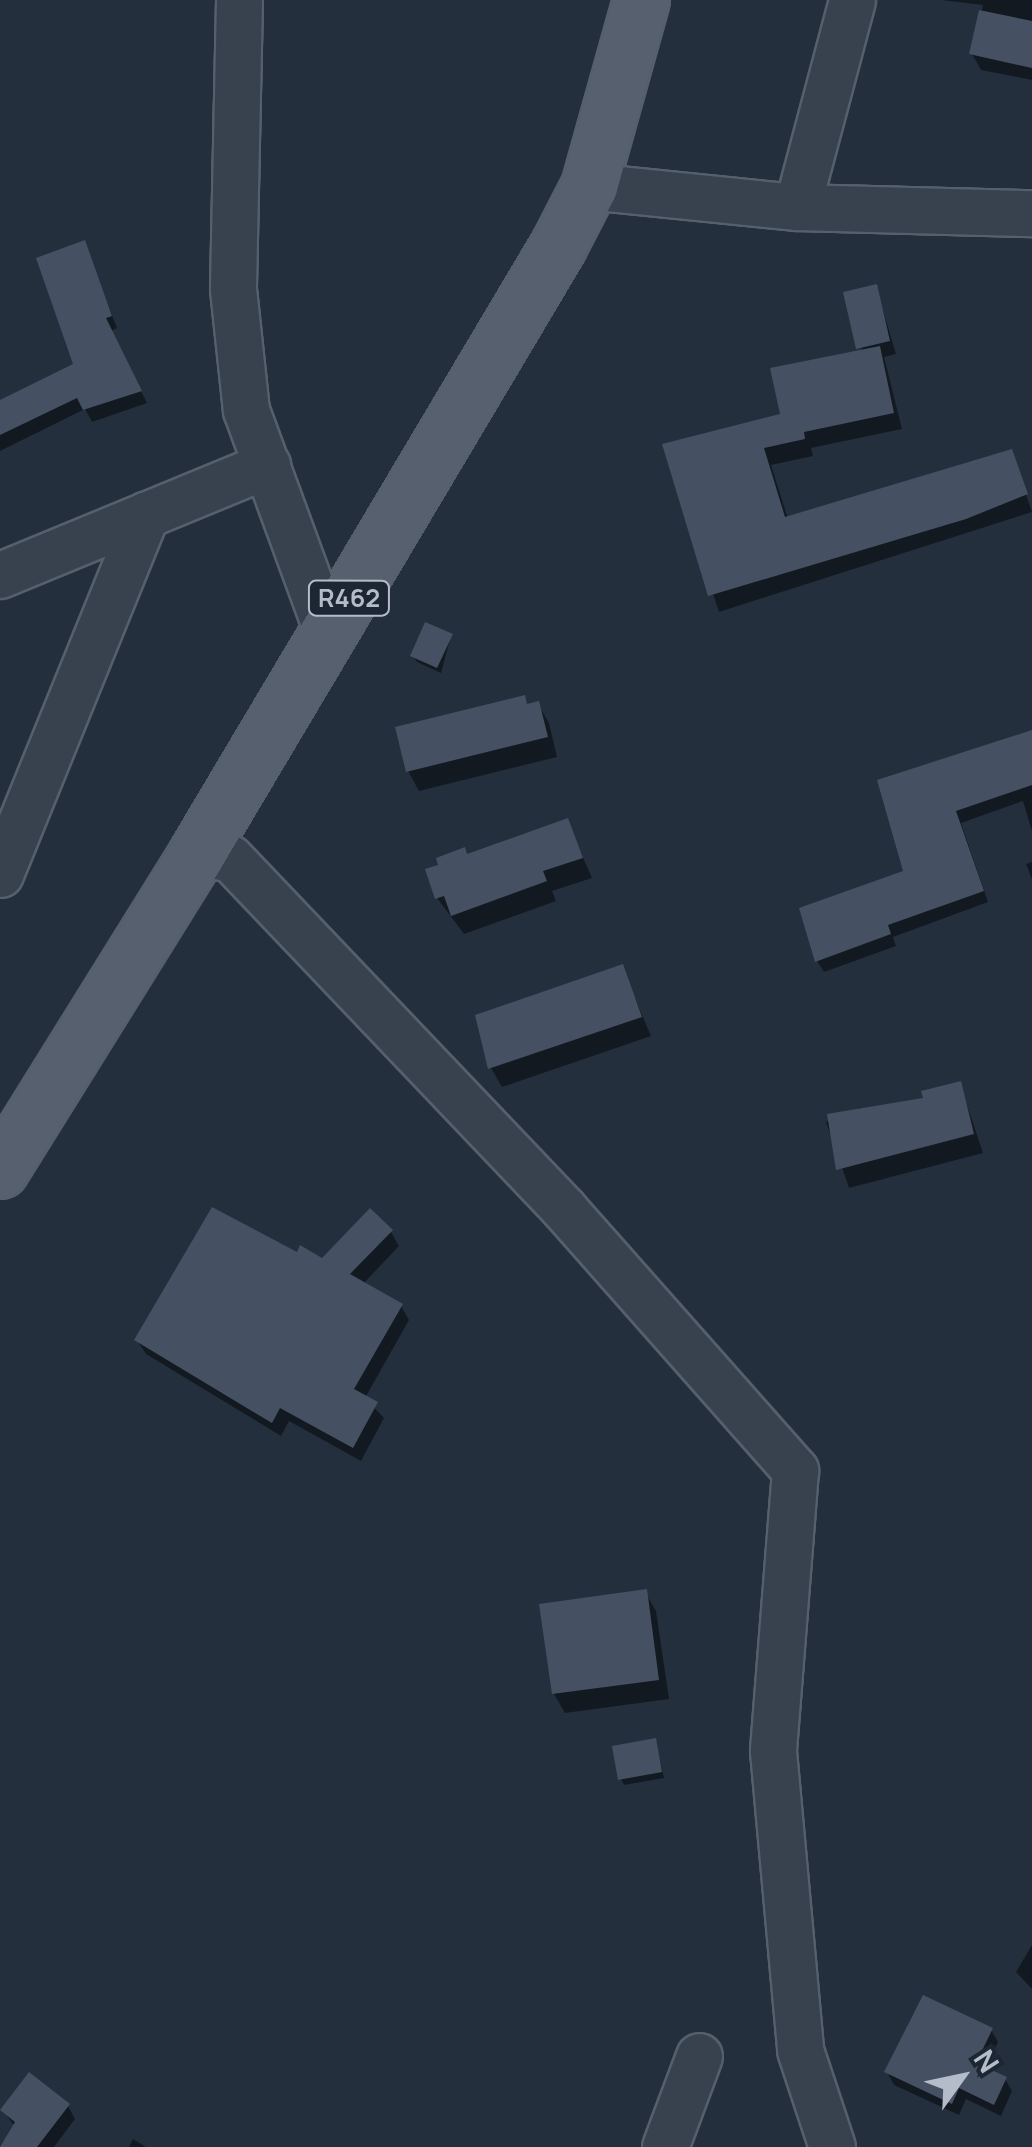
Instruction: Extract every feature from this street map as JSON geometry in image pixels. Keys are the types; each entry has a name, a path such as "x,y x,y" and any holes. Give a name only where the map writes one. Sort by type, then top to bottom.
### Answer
{"main road":[{"name":"R462","path":"0,1170 197,854 589,186 641,0"}],"street":[{"path":"240,0 233,289 246,410 328,634"},
{"path":"797,207 852,0"},
{"path":"589,186 797,207 1032,213"},
{"path":"0,575 266,465"},
{"path":"0,874 146,515"},
{"path":"197,854 230,858 564,1209 794,1470 773,1751 800,2050 832,2147"},
{"path":"666,2147 699,2056"}],"building":[{"path":"979,10 1032,21 1032,68 969,54"},
{"path":"85,240 112,316 106,318 142,391 83,410 77,398 0,435 0,400 73,364 36,258"},
{"path":"877,284 890,341 856,349 843,292"},
{"path":"880,346 894,413 804,432 805,439 764,448 785,517 1012,449 1028,494 966,519 708,596 662,444 780,414 770,368"},
{"path":"425,622 453,634 437,668 410,656"},
{"path":"525,695 527,704 539,701 548,737 406,772 395,727"},
{"path":"1032,730 1032,785 956,811 984,891 888,925 891,934 815,962 799,908 903,871 877,780"},
{"path":"568,818 583,858 543,871 547,881 451,916 444,896 435,899 425,869 438,865 436,858 465,847 467,854"},
{"path":"623,964 642,1017 488,1069 475,1015"},
{"path":"961,1081 974,1134 836,1170 827,1114 923,1098 921,1091"},
{"path":"212,1207 297,1252 300,1245 322,1258 370,1208 393,1230 350,1274 403,1304 354,1389 378,1402 353,1448 280,1408 272,1423 134,1340"},
{"path":"647,1589 659,1680 552,1694 539,1604"},
{"path":"656,1738 662,1772 618,1780 612,1746"},
{"path":"923,1995 993,2028 976,2063 1007,2077 994,2105 959,2088 952,2104 884,2072"},
{"path":"29,2072 70,2104 37,2147 0,2147 15,2122 0,2110"}]}
